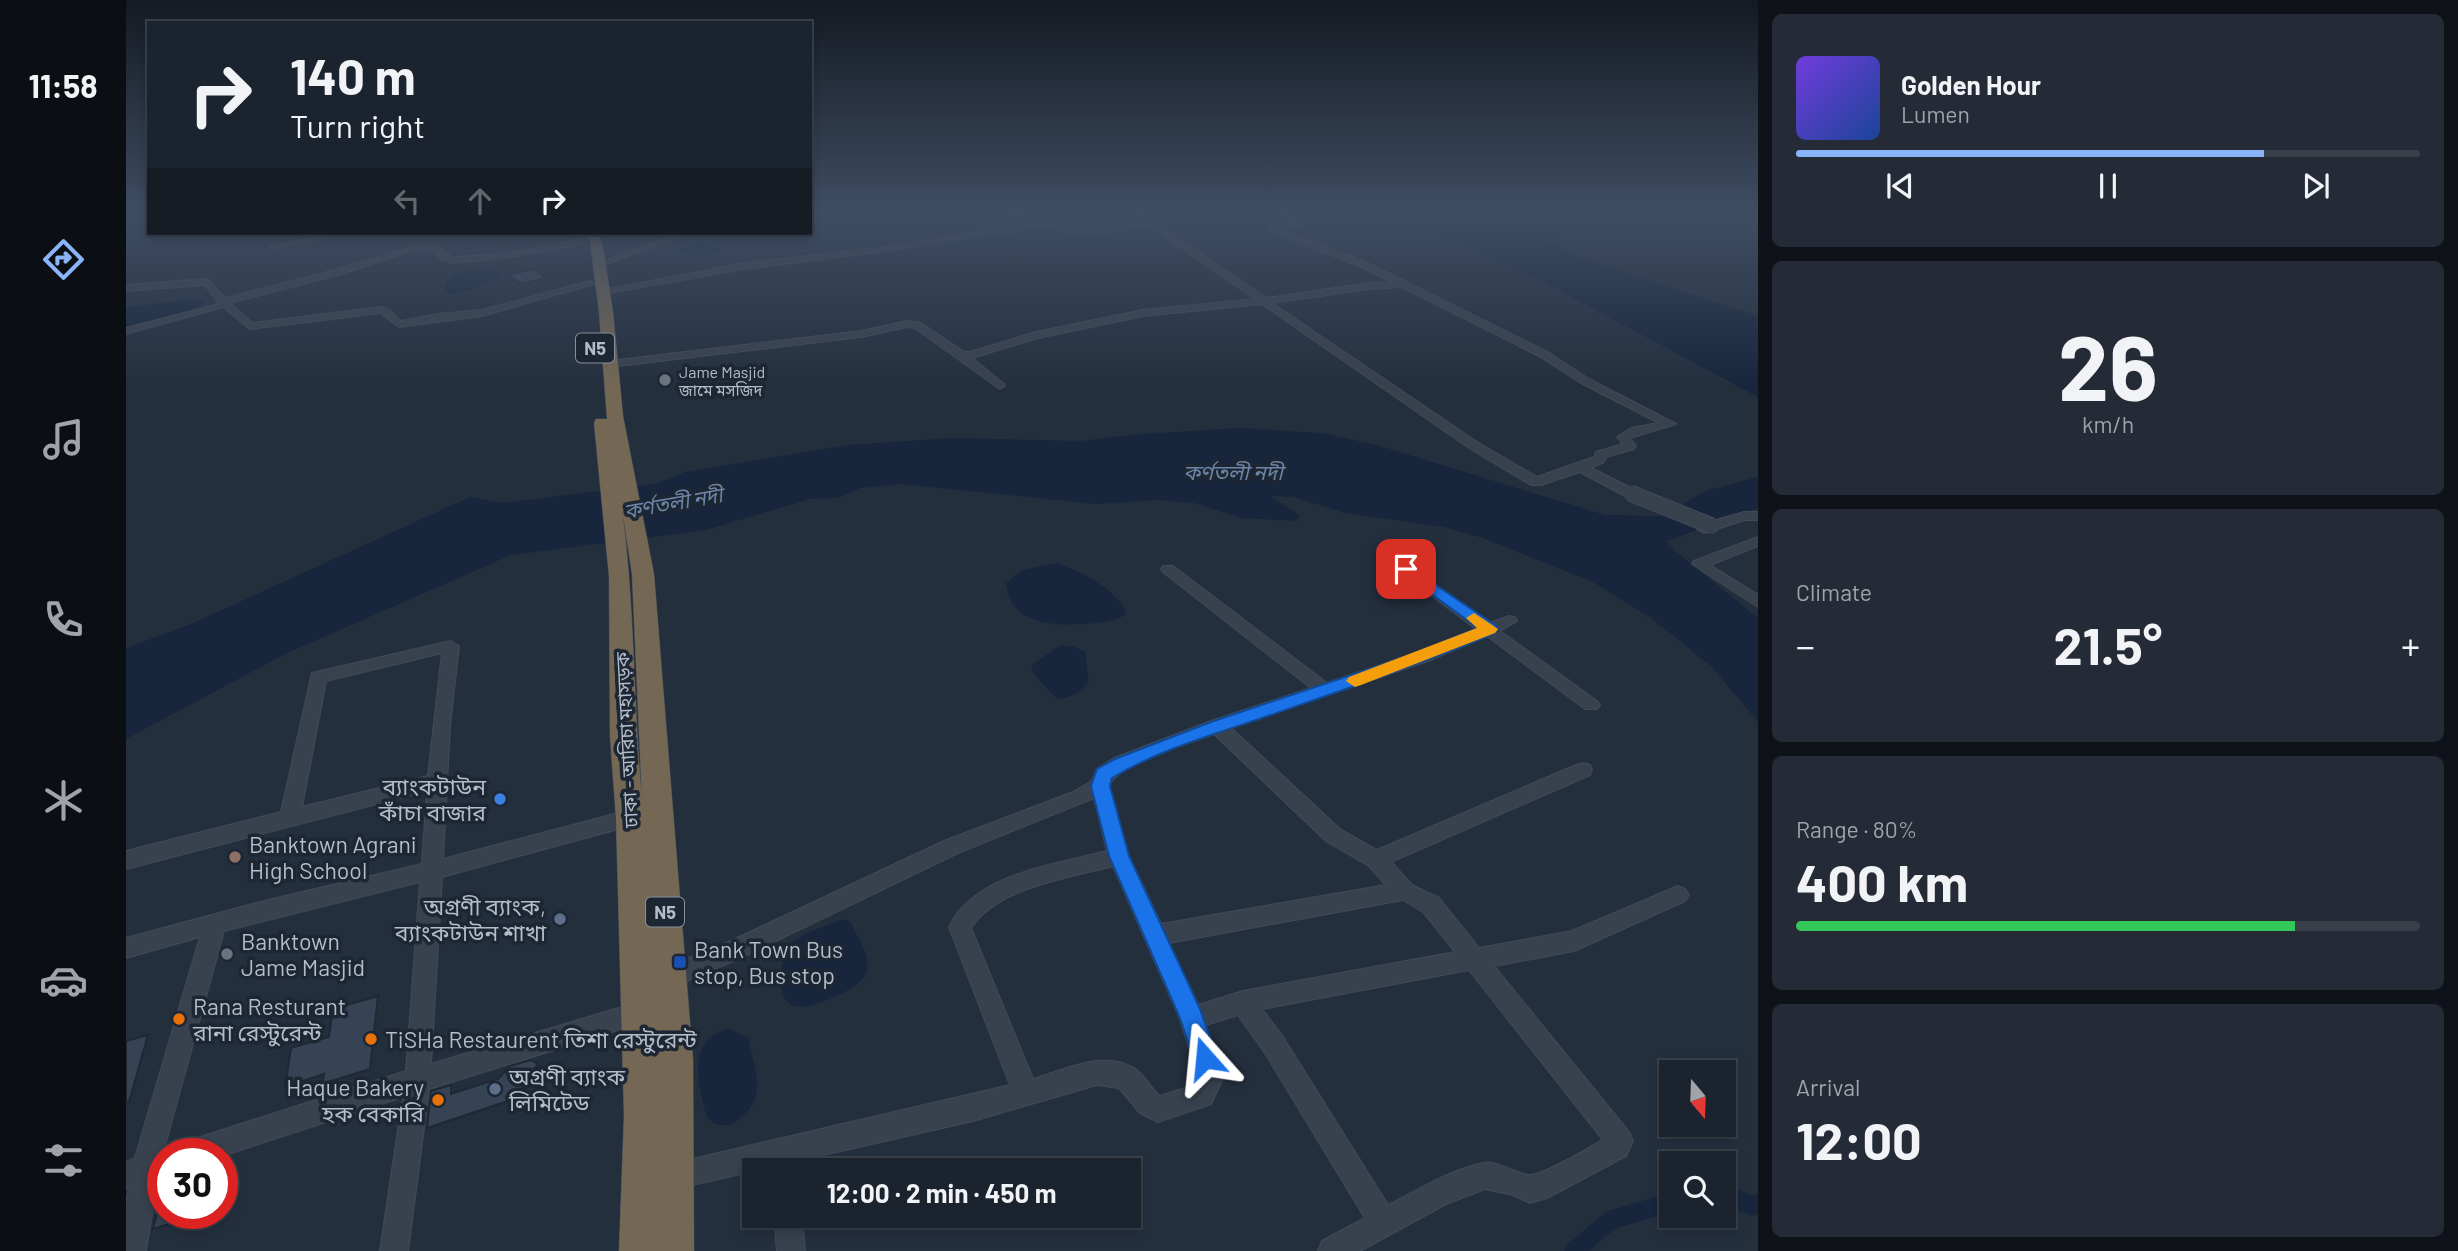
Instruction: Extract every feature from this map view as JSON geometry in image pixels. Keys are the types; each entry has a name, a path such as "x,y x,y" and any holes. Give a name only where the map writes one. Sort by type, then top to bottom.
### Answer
{"highway":[{"name":"ঢাকা - আরিচা মহাসড়ক","path":"592,269 614,463 632,575 623,737 643,815 671,990 675,1060 673,1251"},
{"name":"N5","path":"598,269 596,288 610,364 615,416 614,463"},
{"name":"ঢাকা - আরিচা মহাসড়ক","path":"639,1251 643,1116 639,1013 643,815"}],"street":[{"path":"126,331 346,269"},
{"path":"126,288 206,282 223,302 250,326 380,310 385,311 399,324 407,324 438,317 482,313 596,288 721,269"},
{"path":"1217,269 1473,445 1536,482 1581,468 1600,459 1600,455 1630,446 1623,437 1635,431 1670,424 1585,381 1545,355 1371,269"},
{"path":"962,355 971,355 1036,335 1143,313 1265,302 1370,286 1400,285"},
{"path":"610,364 861,334 907,324 918,325 962,355 1000,386"},
{"path":"1581,468 1630,493 1712,526 1703,528 1744,516 1758,516"},
{"path":"1758,541 1699,564 1758,602"},
{"path":"1385,554 1591,705"},
{"path":"1168,569 1326,691"},
{"path":"794,1158 1024,1091 1114,1071 1130,1081 1150,1105 1158,1109 1202,1096 1211,1077 1192,1018 1171,977 1156,935 1119,856 1100,786 1104,774 1121,764 1217,726 1422,657 1509,621"},
{"path":"290,818 318,677 451,646 430,871 418,1080 394,1251"},
{"path":"1217,726 1333,835 1376,860 1405,891 1431,905 1620,1141 1618,1147 1547,1184 1530,1189 1485,1176 1438,1193 1332,1251"},
{"path":"1376,860 1583,771"},
{"path":"126,860 438,781"},
{"path":"238,1138 639,1013 741,947 951,847 1100,786"},
{"path":"126,948 643,815"},
{"path":"1024,1091 960,927 969,912 985,899 1027,882 1119,856"},
{"path":"1156,935 1405,891"},
{"path":"1192,1018 1243,1002 1474,957 1574,941 1678,895"},
{"path":"132,1251 145,1168 215,923"},
{"path":"1243,1002 1275,1045 1384,1224"},
{"path":"675,1176 742,1167"},
{"path":"789,1228 791,1251"}],"water":[{"path":"493,269 500,272 501,276 470,290 451,294 445,289 446,282 462,272"},
{"path":"1516,269 1615,269 1758,316 1758,397"},
{"path":"197,299 206,302 194,309 126,328 126,307"},
{"name":"কর্ণতলী নদী","path":"1238,428 1321,433 1377,445 1605,515 1664,516 1705,491 1758,477 1758,508 1667,541 1675,551 1758,618 1758,722 1712,667 1651,618 1593,582 1483,538 1444,527 1346,513 1293,497 1270,496 1299,515 1297,521 1241,518 1194,503 1158,500 1096,504 901,484 860,488 838,498 810,499 706,530 511,555 287,653 126,739 126,648 191,624 470,497 503,503 655,484 685,472 849,445 951,438 1081,441"},
{"path":"1057,563 1104,587 1126,610 1125,615 1104,622 1057,624 1023,614 1015,607 1006,583 1023,570"},
{"path":"1061,645 1085,652 1089,682 1075,694 1057,699 1034,674 1031,665"},
{"path":"843,919 850,922 867,960 866,973 862,979 846,992 824,1002 795,1006 786,1001 781,989 783,948 807,933"},
{"path":"729,1029 748,1038 757,1083 753,1103 747,1112 734,1123 721,1125 712,1122 706,1114 698,1066 703,1047 709,1039"}],"building":[{"path":"535,269 546,278 521,284 508,275"},
{"path":"378,996 370,1069 322,1084 324,1074 285,1087 291,1048 329,1037 333,1009"},
{"path":"148,1035 129,1102 126,1101 126,1041"},
{"name":"অগ্রণী ব্যাংক লিমিটেড","path":"531,1060 538,1064 522,1084 523,1096 427,1128 431,1091 451,1085 451,1094 498,1079 510,1066"}],"waterway":[{"path":"1736,1199 1753,1206 1758,1204"},
{"path":"1574,1251 1611,1220 1659,1206"}],"slow traffic":[{"path":"1355,681 1490,629 1474,618"}],"place":[{"name":"Jame Masjid জামে মসজিদ","path":"665,380"},
{"name":"ব্যাংকটাউন কাঁচা বাজার","path":"500,799"},
{"name":"Banktown Agrani High School","path":"235,857"},
{"name":"অগ্রণী ব্যাংক, ব্যাংকটাউন শাখা","path":"560,919"},
{"name":"Banktown Jame Masjid","path":"227,954"},
{"name":"Bank Town Bus stop, Bus stop","path":"680,962"},
{"name":"Rana Resturant রানা রেস্টুরেন্ট","path":"179,1019"},
{"name":"TiSHa Restaurent তিশা রেস্টুরেন্ট","path":"371,1039"},
{"name":"অগ্রণী ব্যাংক লিমিটেড","path":"495,1089"},
{"name":"Haque Bakery হক বেকারি","path":"438,1100"}],"route":[{"path":"1205,1058 1192,1018 1171,977 1156,935 1119,856 1100,786 1104,774 1121,764 1217,726 1422,657 1490,629 1406,569"}]}
